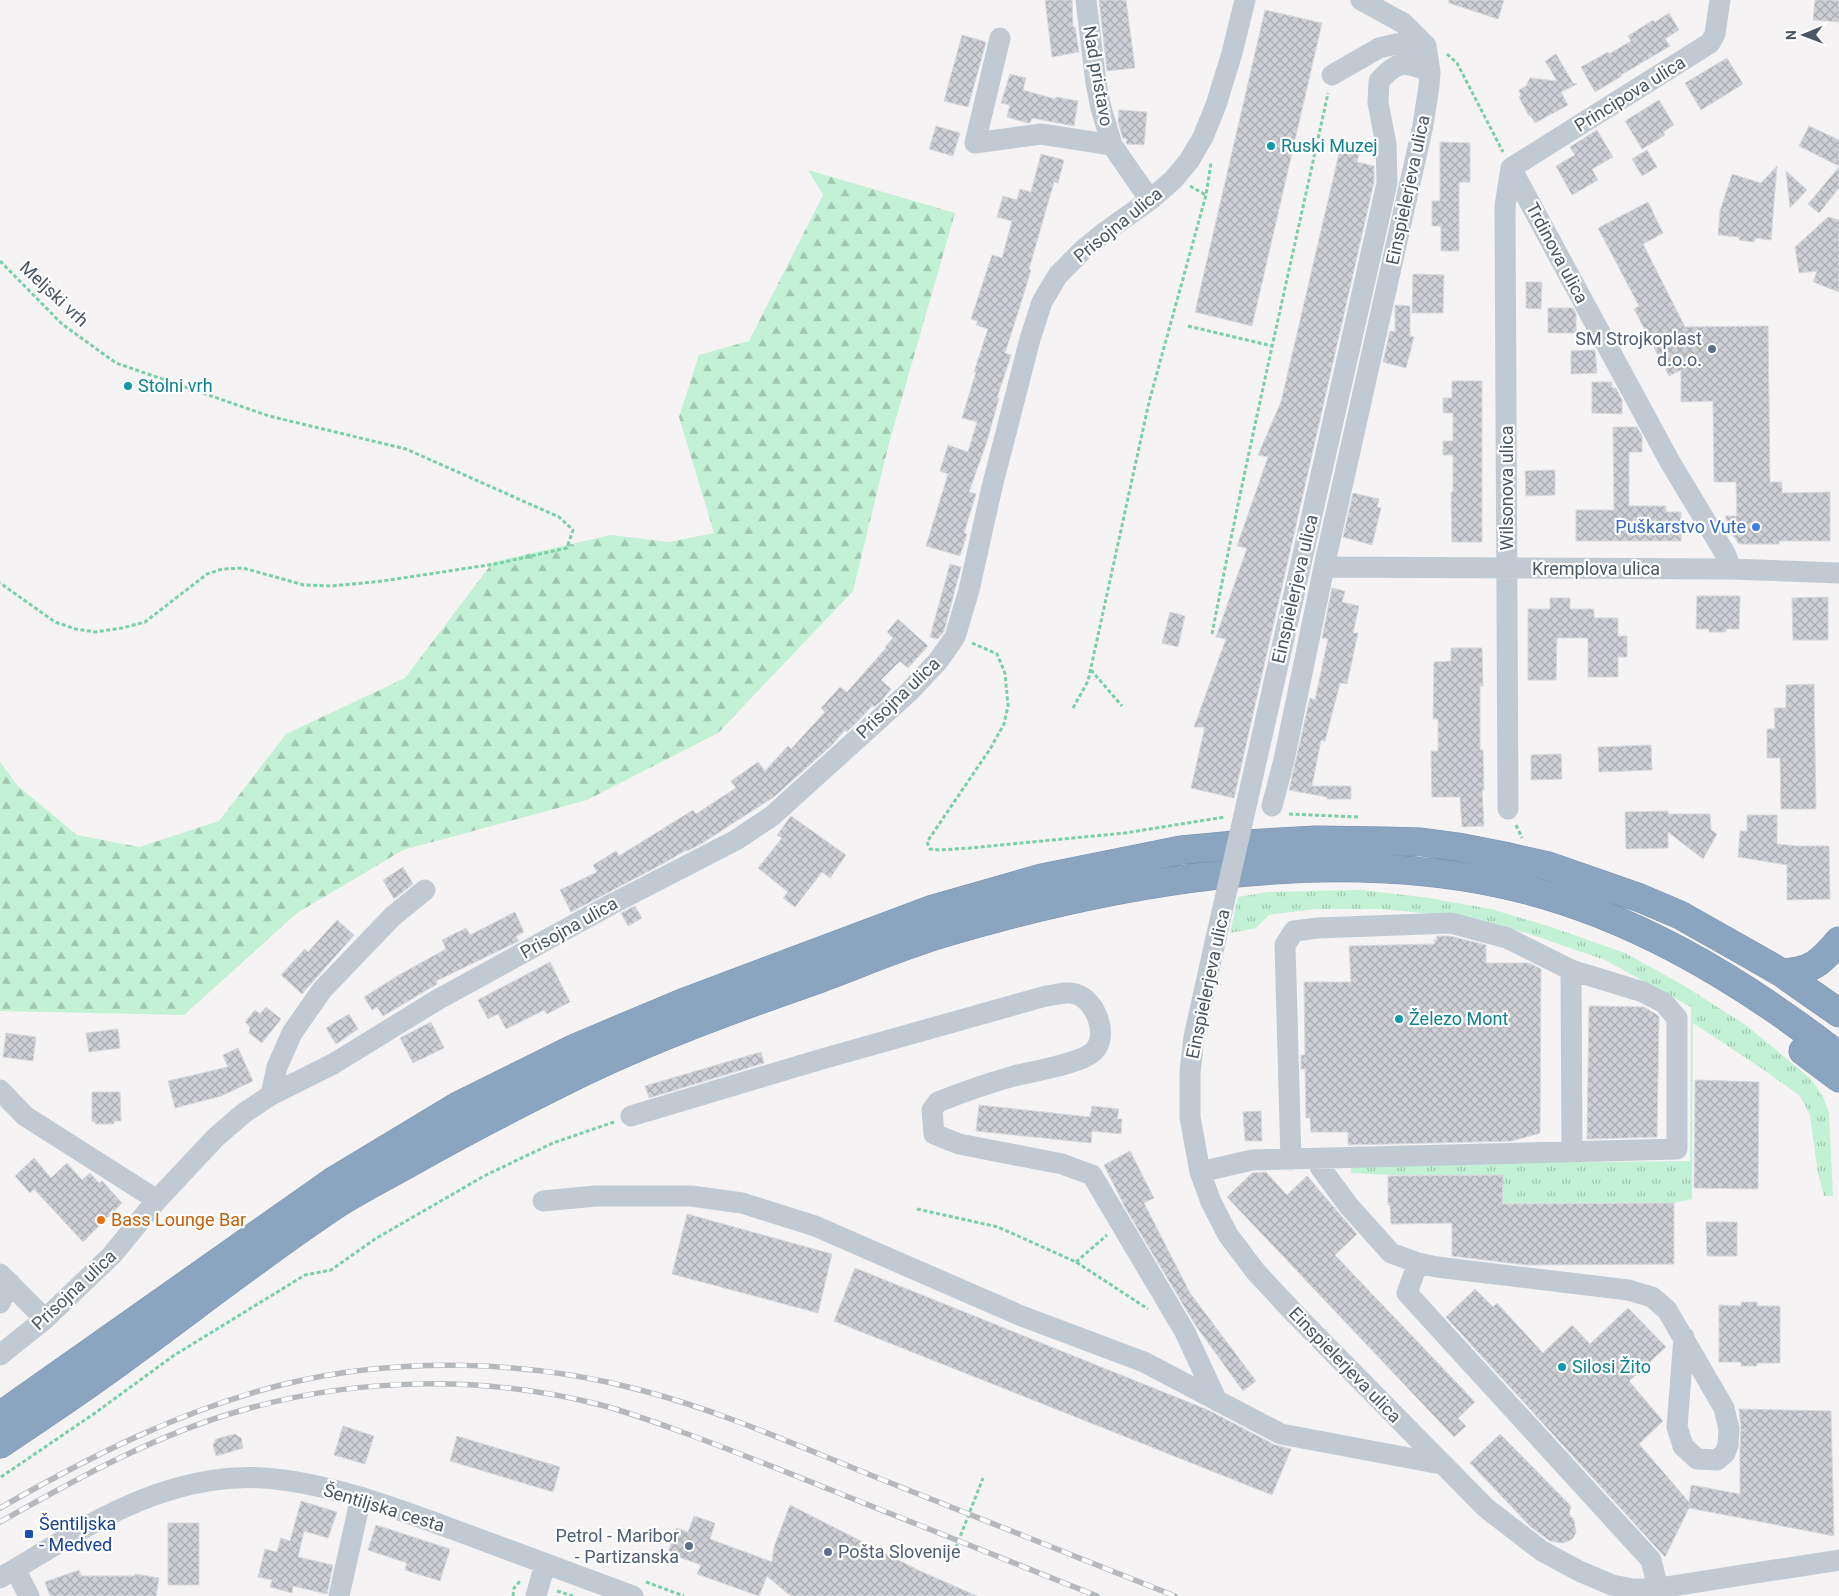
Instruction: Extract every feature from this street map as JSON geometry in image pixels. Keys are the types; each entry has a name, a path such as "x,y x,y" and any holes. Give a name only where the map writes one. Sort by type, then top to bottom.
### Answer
{"highway":[{"path":"0,1416 332,1182 458,1106 575,1048 682,1003 930,910 1042,878 1181,850 1316,840 1421,842 1495,854 1548,866 1594,881 1680,915 1782,973 1839,1013"},
{"path":"801,959 986,909 1113,879 1200,864 1248,859 1316,856 1418,858 1455,862 1536,878 1634,911 1692,950 1839,1056"},
{"path":"0,1444 101,1376 192,1306 342,1201 464,1132 596,1066 697,1023 940,934 1046,906 1116,891 1182,880 1317,868 1420,871 1501,883 1590,910 1744,971 1839,1041"},
{"path":"859,964 942,947 1048,920 1181,894 1317,884 1420,888 1457,893 1542,912 1586,926 1651,952 1732,996 1839,1078"},
{"path":"1782,973 1801,972 1822,961 1839,941"}],"street":[{"name":"Nad pristavo","path":"1086,0 1096,83 1112,145 1150,200"},
{"name":"Prisojna ulica","path":"0,1355 45,1319 112,1255 157,1200 216,1137 244,1113 270,1095 332,1064 437,1000 610,905 736,840 772,816 909,692 938,661 955,637 969,590 996,468 1030,339 1042,302 1058,275 1083,250 1150,200 1173,180 1189,161 1203,137 1216,105 1232,53 1245,0"},
{"path":"1361,0 1403,22 1426,46"},
{"name":"Principova ulica","path":"1511,168 1710,43 1715,34 1720,0"},
{"path":"1000,38 974,143 1041,134 1112,145"},
{"path":"1332,75 1379,48 1396,44 1426,46"},
{"name":"Einspielerjeva ulica","path":"1272,806 1284,760 1324,567 1423,125 1430,86 1426,46"},
{"name":"Einspielerjeva ulica","path":"1430,72 1410,63 1392,67 1379,81 1378,103 1386,144 1387,182 1194,1038 1190,1072 1190,1117 1200,1172 1210,1202 1228,1235 1256,1272 1441,1464 1486,1508 1542,1551 1579,1571 1612,1585 1633,1589 1658,1588 1839,1560"},
{"name":"Wilsonova ulica","path":"1508,809 1506,206 1511,168"},
{"name":"Trdinova ulica","path":"1511,168 1670,462 1726,555 1731,569"},
{"name":"Kremplova ulica","path":"1324,567 1731,569 1839,573"},
{"path":"270,1095 276,1067 292,1033 322,990 392,916 425,890"},
{"path":"1200,1172 1252,1160 1291,1160 1320,1160 1677,1149 1676,1018 1664,1003 1643,992 1571,970 1508,938 1451,923 1318,928 1294,931 1285,945 1291,1160"},
{"path":"1571,970 1572,1152"},
{"path":"631,1116 1046,996 1063,993 1077,994 1090,1004 1099,1018 1100,1038 1096,1050 1084,1059 1014,1076 938,1102 932,1110 934,1134 959,1144 1062,1164 1092,1175 1185,1332 1217,1401"},
{"path":"0,1090 25,1116 157,1200"},
{"path":"1320,1160 1320,1167 1348,1205 1391,1253 1418,1263 1437,1267 1628,1290 1652,1297 1667,1310 1684,1337 1724,1408 1729,1430 1728,1445 1725,1453 1717,1460 1697,1459 1683,1446 1677,1427 1684,1337"},
{"path":"543,1201 596,1196 690,1196 742,1203 815,1226 1019,1315 1144,1362 1281,1434 1441,1464"},
{"path":"1418,1263 1408,1293 1651,1560 1658,1588"},
{"path":"5,1279 45,1319"},
{"path":"0,1303 5,1279"},
{"name":"Šentiljska cesta","path":"7,1574 107,1515 170,1490 200,1483 263,1478 316,1486 361,1497 633,1596"},
{"path":"339,1596 361,1497"},
{"path":"540,1589 546,1564"},
{"path":"7,1574 29,1596"}],"path":[{"path":"1426,46 1446,52 1457,63 1511,168"},
{"path":"1212,634 1232,529 1332,75"},
{"path":"1073,708 1088,681 1091,670 1149,402 1206,196 1212,157 1203,137"},
{"name":"Meljski vrh","path":"0,261 62,324 116,362 269,416 406,449 559,517 573,530 567,548 495,564 383,581 332,586 304,586 244,568 222,568 207,574 145,622 95,632 76,629 55,622 0,583"},
{"path":"1188,326 1272,346"},
{"path":"1091,670 1122,706"},
{"path":"0,1477 95,1414 173,1356 305,1276 331,1270 375,1239 484,1176 553,1143 631,1116"},
{"path":"917,1209 998,1227 1076,1262 1152,1311"},
{"path":"1076,1262 1121,1223"},
{"path":"951,1560 983,1478"},
{"path":"516,1575 540,1589 573,1596"},
{"path":"513,1596 514,1588 521,1579"}],"green space":[{"path":"808,170 955,213 889,443 853,591 718,733 587,800 403,850 297,913 184,1015 0,1011 0,762 18,786 77,835 139,847 219,821 286,734 405,678 493,562 611,535 669,542 714,533 679,417 699,355 749,341 823,195"},
{"path":"1360,890 1423,897 1491,909 1548,926 1625,953 1683,985 1747,1026 1811,1079 1823,1097 1829,1113 1833,1196 1824,1196 1818,1174 1810,1115 1800,1096 1693,1023 1692,1199 1674,1203 1502,1204 1502,1175 1388,1175 1351,1173 1351,1164 1690,1161 1691,1007 1605,960 1527,933 1462,917 1381,909 1315,909 1269,915 1256,928 1230,933 1238,897 1268,892"}],"building":[{"path":"1045,0 1072,0 1073,27 1075,27 1079,52 1052,57"},
{"path":"1099,0 1126,0 1135,68 1107,71"},
{"path":"1449,0 1504,0 1498,19 1449,3"},
{"path":"1815,0 1839,0 1839,22 1813,20"},
{"path":"1265,10 1322,23 1252,326 1195,312"},
{"path":"1669,13 1679,30 1665,39 1670,46 1595,92 1581,67 1631,41 1628,36 1653,20 1655,22"},
{"path":"962,35 986,42 968,107 944,101"},
{"path":"1556,54 1573,83 1577,84 1561,92 1568,105 1535,123 1519,97 1521,96 1519,90 1526,86 1530,78 1557,81 1545,61"},
{"path":"1727,58 1743,84 1701,110 1685,83"},
{"path":"1010,74 1026,78 1023,90 1055,99 1056,97 1078,101 1074,126 1032,118 1030,123 1028,123 1007,117 1010,105 1001,103"},
{"path":"1659,100 1674,125 1663,132 1665,135 1642,149 1625,121"},
{"path":"1119,110 1147,112 1144,145 1126,144 1127,139 1123,138 1118,122"},
{"path":"936,126 960,133 953,156 929,149"},
{"path":"1809,126 1839,140 1839,166 1799,146"},
{"path":"1597,130 1613,157 1592,169 1598,180 1572,195 1556,166 1575,155 1570,147"},
{"path":"1440,142 1470,143 1470,182 1459,182 1459,251 1441,251 1441,226 1432,226 1432,201 1440,201"},
{"path":"1341,145 1360,150 1357,162 1374,166 1374,182 1234,798 1191,788 1205,727 1194,727 1226,639 1216,637 1247,548 1237,546 1268,457 1258,455 1281,402"},
{"path":"1647,150 1657,167 1642,176 1632,159"},
{"path":"1041,154 1064,160 1058,183 1054,182 1029,269 1031,270 1005,353 1011,355 997,398 999,398 987,441 969,492 976,494 964,533 967,534 960,556 926,546 948,474 940,471 948,445 968,452 977,422 962,418 988,329 976,325 978,321 971,319 992,255 1002,258 1012,221 997,217 1003,196 1017,200 1020,189 1031,192"},
{"path":"1777,166 1771,240 1755,238 1754,242 1739,240 1739,237 1718,235 1720,211 1732,174 1761,183"},
{"path":"1839,167 1839,188 1819,213 1808,204"},
{"path":"1786,171 1807,190 1790,208"},
{"name":"SM Strojkoplast d.o.o.","path":"1648,202 1663,233 1643,244 1685,327 1768,326 1770,482 1782,482 1782,493 1830,492 1830,541 1779,541 1779,544 1739,544 1730,531 1725,516 1737,516 1736,482 1714,482 1713,401 1681,402 1681,370 1669,376 1634,309 1639,306 1598,228"},
{"path":"1828,217 1839,220 1839,292 1813,282 1817,271 1799,273 1795,247"},
{"path":"1413,274 1444,275 1443,313 1412,313"},
{"path":"1526,282 1542,282 1541,309 1526,308"},
{"path":"1395,305 1410,306 1410,336 1414,337 1406,368 1383,362 1390,331 1395,332"},
{"path":"1548,308 1573,308 1576,314 1576,333 1548,333"},
{"path":"1595,350 1597,373 1571,374 1571,351"},
{"path":"1452,381 1482,381 1482,542 1452,542 1451,492 1453,492 1453,455 1443,455 1443,441 1453,441 1453,413 1443,413 1443,398 1452,398"},
{"path":"1592,382 1612,382 1612,388 1616,388 1622,400 1622,414 1592,413"},
{"path":"1613,427 1637,427 1642,436 1642,452 1629,452 1629,506 1666,506 1666,512 1681,512 1681,541 1576,541 1576,510 1614,510"},
{"path":"1555,470 1555,495 1526,496 1525,471"},
{"path":"1353,493 1379,499 1377,507 1381,508 1372,545 1343,537"},
{"path":"950,564 961,567 944,631 938,639 930,637"},
{"path":"1332,588 1345,591 1342,602 1359,606 1353,633 1358,633 1347,684 1340,683 1325,741 1321,740 1312,786 1351,786 1351,799 1327,799 1327,797 1289,790 1310,698 1315,700 1328,639 1322,638"},
{"path":"1697,596 1740,596 1739,629 1726,629 1726,632 1709,632 1709,629 1696,629"},
{"path":"1828,597 1828,640 1793,640 1792,598"},
{"path":"1550,598 1570,598 1570,609 1594,609 1594,618 1618,618 1618,636 1627,636 1627,657 1618,657 1618,677 1588,677 1588,638 1557,638 1556,680 1528,680 1528,609 1550,609"},
{"path":"1170,612 1185,616 1178,647 1162,643"},
{"path":"898,619 928,646 908,668 900,661 881,680 891,689 880,702 874,707 873,705 847,732 845,730 832,745 775,796 701,844 686,850 571,912 560,890 597,872 593,865 616,851 619,856 693,810 696,814 736,788 731,781 758,762 765,771 788,746 791,749 825,712 821,708 840,687 847,692 886,648 893,638 887,632"},
{"path":"1451,648 1482,648 1483,686 1480,686 1480,750 1483,750 1484,790 1482,790 1484,826 1462,827 1460,797 1432,797 1431,751 1438,751 1438,719 1433,719 1434,662 1451,661"},
{"path":"1814,684 1816,809 1781,809 1780,758 1767,758 1767,729 1775,729 1774,708 1786,708 1786,685"},
{"path":"1651,745 1652,770 1599,772 1598,747"},
{"path":"1561,754 1562,779 1531,780 1531,755"},
{"path":"1668,811 1668,814 1710,814 1711,830 1717,834 1703,859 1668,832 1668,848 1626,849 1625,812"},
{"path":"1747,815 1777,815 1777,844 1829,846 1830,899 1787,900 1787,865 1738,857 1740,831 1747,831"},
{"path":"791,816 846,855 830,878 822,872 795,907 783,898 788,892 758,868 782,838 777,835"},
{"path":"403,867 413,884 394,899 383,880"},
{"path":"635,906 642,918 628,926 621,913"},
{"path":"515,912 524,932 516,936 519,941 436,981 437,984 383,1016 377,1007 372,1010 364,997 446,949 442,940 466,928 470,935"},
{"path":"337,920 354,935 302,994 281,975 305,949 308,952"},
{"name":"Železo Mont","path":"1437,936 1450,936 1486,945 1486,963 1529,963 1541,969 1540,1133 1512,1141 1348,1145 1348,1132 1311,1132 1310,1118 1306,1118 1305,1069 1301,1069 1301,1055 1305,1055 1304,982 1351,982 1349,946 1435,944 1434,940 1437,940"},
{"path":"550,962 570,1002 547,1014 544,1010 506,1029 498,1014 488,1019 478,1000"},
{"path":"1589,1006 1644,1007 1659,1016 1657,1137 1587,1139"},
{"path":"266,1007 281,1019 262,1043 249,1033 250,1027 245,1022 255,1010 260,1014"},
{"path":"349,1014 358,1029 336,1044 326,1028"},
{"path":"431,1022 444,1048 413,1063 400,1038"},
{"path":"118,1029 120,1048 89,1052 86,1033"},
{"path":"6,1033 36,1037 33,1061 3,1057"},
{"path":"238,1048 253,1081 221,1096 175,1108 168,1081 228,1067 223,1055"},
{"path":"761,1052 764,1063 649,1098 645,1086"},
{"path":"1695,1080 1759,1082 1758,1189 1694,1188"},
{"path":"92,1092 120,1092 121,1121 114,1121 114,1124 95,1124 95,1121 92,1122"},
{"path":"979,1105 1090,1117 1092,1106 1119,1109 1117,1119 1122,1119 1121,1134 1092,1131 1091,1143 976,1131"},
{"path":"1261,1111 1262,1141 1245,1141 1243,1112"},
{"path":"1130,1151 1154,1198 1144,1203 1190,1293 1256,1381 1243,1391 1196,1326 1126,1209 1104,1165"},
{"path":"34,1158 51,1178 67,1163 82,1180 90,1173 99,1183 102,1181 122,1203 83,1242 34,1189 30,1193 15,1176"},
{"path":"1266,1172 1287,1195 1307,1176 1357,1234 1335,1255 1475,1402 1458,1418 1466,1426 1454,1437 1227,1197 1252,1173"},
{"path":"1503,1175 1502,1204 1674,1203 1674,1264 1526,1265 1452,1256 1452,1223 1391,1224 1390,1205 1388,1205 1388,1176"},
{"path":"687,1214 832,1254 818,1313 672,1274"},
{"path":"1706,1222 1737,1222 1737,1256 1707,1256"},
{"path":"855,1268 1208,1410 1275,1445 1291,1449 1272,1495 834,1321"},
{"path":"1475,1289 1493,1307 1497,1303 1543,1353 1572,1325 1590,1344 1628,1308 1666,1347 1629,1381 1663,1421 1639,1444 1689,1502 1691,1485 1740,1494 1741,1430 1739,1409 1831,1411 1834,1536 1689,1508 1665,1557 1446,1317"},
{"path":"1741,1302 1757,1302 1757,1306 1780,1306 1780,1363 1757,1363 1757,1366 1741,1366 1741,1362 1719,1362 1719,1305 1741,1306"},
{"path":"343,1426 374,1436 365,1464 334,1455"},
{"path":"235,1434 241,1438 243,1448 216,1456 213,1445 216,1439"},
{"path":"1500,1434 1571,1506 1569,1514 1574,1520 1576,1533 1569,1541 1563,1543 1550,1541 1531,1527 1470,1463"},
{"path":"457,1436 560,1467 553,1492 450,1461"},
{"path":"301,1501 337,1512 328,1538 304,1531 298,1557 333,1565 327,1594 293,1586 292,1593 270,1587 272,1580 258,1577 265,1549 277,1552 281,1538 290,1541"},
{"name":"Pošta Slovenije","path":"790,1505 920,1571 977,1596 792,1596 767,1576 759,1596 697,1574 701,1565 668,1553 676,1528 688,1532 694,1516 715,1523 710,1539 772,1562 774,1547"},
{"path":"168,1523 199,1523 199,1585 168,1585"},
{"path":"376,1525 450,1549 440,1581 405,1570 407,1563 368,1550"},
{"path":"79,1570 81,1576 135,1576 135,1574 159,1578 156,1596 50,1596 45,1582"}],"railway":[{"path":"0,1508 69,1470 138,1436 247,1394 329,1375 374,1369 465,1365 511,1368 601,1381 644,1391 703,1409 1175,1596"},
{"path":"0,1522 59,1489 149,1444 180,1431 243,1410 331,1391 376,1386 422,1384 512,1388 557,1395 601,1405 701,1439 1097,1596"}],"place":[{"name":"Ruski Muzej","path":"1271,146"},
{"name":"SM Strojkoplast d.o.o.","path":"1712,349"},
{"name":"Stolni vrh","path":"128,386"},
{"name":"Puškarstvo Vute","path":"1756,527"},
{"name":"Železo Mont","path":"1399,1019"},
{"name":"Bass Lounge Bar","path":"101,1220"},
{"name":"Silosi Žito","path":"1562,1367"},
{"name":"Šentiljska - Medved","path":"29,1534"},
{"name":"Petrol - Maribor - Partizanska","path":"689,1546"},
{"name":"Pošta Slovenije","path":"828,1552"}]}
